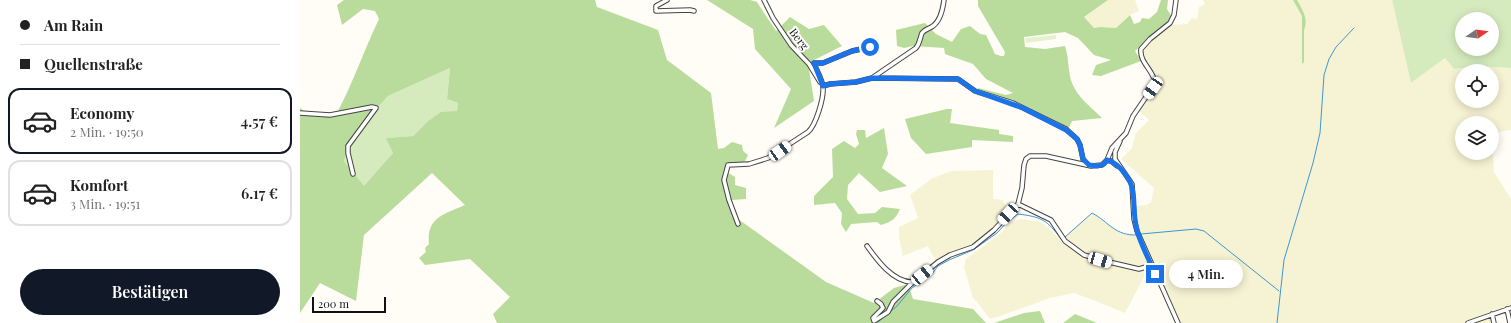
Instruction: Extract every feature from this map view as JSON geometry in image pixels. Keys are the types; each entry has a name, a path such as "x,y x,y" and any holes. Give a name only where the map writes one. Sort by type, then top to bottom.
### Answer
{"street":[{"path":"667,0 656,6 656,11 694,11"},
{"name":"Berg","path":"764,0 773,18 791,45 809,64 823,86"},
{"path":"872,78 916,48 925,30 934,26 938,21 944,0"},
{"path":"877,301 883,308 873,318 874,321 888,312 893,302 913,282 944,258 968,250 994,230 1018,204 1024,165 1026,159 1030,156 1046,156 1098,166 1104,164 1112,148 1127,130 1133,116 1155,84 1153,75 1142,59 1141,49 1150,39 1170,23 1174,15 1176,0"},
{"path":"738,224 729,200 724,180 728,165 749,164 768,158 811,130 817,116 823,86 814,63 823,63 852,51 870,47"},
{"path":"823,86 856,82 872,78 958,79 975,91 1023,108 1066,130 1077,139 1083,159 1089,165"},
{"path":"300,113 330,115 372,107 376,108 348,146 348,153 353,174"},
{"path":"1120,140 1115,155 1116,161 1132,184 1134,219 1137,231 1178,323"},
{"path":"1107,160 1111,161 1121,169"},
{"path":"1020,198 1022,205"},
{"path":"1018,204 1051,220 1065,241 1084,255 1139,268 1146,267 1151,263"},
{"path":"867,246 885,269 907,282 913,282"},
{"path":"1468,323 1509,309 1510,323"},
{"path":"1492,314 1494,323"}],"shaded area":[{"path":"1108,0 1135,0 1139,11 1128,16 1116,28 1094,28 1084,17"},
{"path":"1203,0 1392,0 1411,83 1445,58 1455,69 1455,108 1499,108 1499,67 1511,68 1511,130 1499,132 1499,116 1455,116 1455,160 1493,160 1494,172 1511,199 1511,306 1491,313 1493,323 1180,323 1176,312 1160,283 1139,231 1135,206 1147,205 1151,202 1154,188 1121,159 1132,148 1136,133 1149,120 1138,110 1158,82 1142,54 1143,50 1147,44 1168,27 1172,25 1187,24 1192,18 1197,19 1199,7 1205,4"},
{"path":"993,170 993,199 1003,200 1008,213 991,231 972,246 936,262 928,246 903,256 899,237 899,227 918,218 910,195 931,179 951,171"},
{"path":"1092,213 1121,233 1138,236 1149,262 1145,275 1125,313 1074,293 1050,298 990,319 973,298 964,267 966,259 1002,232 1011,222 1020,219 1041,222 1061,241"}],"green space":[{"path":"344,0 595,0 597,7 658,30 667,60 711,93 718,149 724,148 732,142 742,145 743,151 748,155 744,163 729,164 725,171 735,177 735,185 746,188 746,199 732,200 728,202 738,219 826,282 874,303 894,288 908,284 913,299 973,309 986,323 497,323 493,314 510,297 470,259 425,265 419,258 426,252 425,248 429,244 429,235 434,222 444,214 465,205 432,173 364,235 356,301 320,283 300,313 300,108 303,110 304,114 312,112 337,113 379,19 375,11 363,9 342,25 337,5","holes":["450,68 447,99 458,103 457,111 441,112 427,122 413,136 386,138 393,153 364,186 344,161 354,134 388,96"]},
{"path":"707,0 750,0 757,2 776,31 790,17 809,29 824,25 842,46 808,63 814,101 774,128 791,89 755,49 753,29"},
{"path":"978,0 1108,0 1084,17 1094,28 1116,28 1130,15 1134,24 1140,22 1142,18 1149,19 1157,12 1161,0 1168,0 1167,9 1172,17 1160,30 1135,51 1141,61 1101,76 1092,75 1096,65 1111,60 1094,55 1078,38 1065,32 1024,37 1025,47 1045,49 1065,46 1074,88 1085,102 1102,118 1072,121 1067,132 1015,105 977,95 978,88 1006,95 1013,93 986,79 973,64 945,54 944,48 913,46 904,48 897,46 896,30 925,23 936,34 952,42 961,29 970,26 980,34 986,35 995,54 1004,56 1005,52 978,6"},
{"path":"1293,0 1297,0 1303,11 1306,22 1304,30 1304,62 1302,64 1302,16"},
{"path":"1392,0 1511,0 1511,68 1499,67 1499,64 1455,64 1454,69 1445,58 1411,83"},
{"path":"1056,35 1056,39 1026,43 1025,38"},
{"path":"450,68 447,99 458,103 457,111 427,122 413,136 387,138 393,153 364,187 344,161 354,134 388,96"},
{"path":"952,109 950,123 999,130 999,134 1013,136 1013,142 972,140 972,147 926,154 911,138 905,119"},
{"path":"884,128 888,154 882,168 907,186 880,192 859,173 848,185 847,199 858,214 875,213 882,207 900,209 895,218 888,223 881,225 877,222 851,224 846,232 841,224 842,213 835,203 814,205 814,196 833,177 832,149 844,141 855,148 859,144 856,134 857,130 865,130 866,138"},
{"path":"1040,311 1045,323 994,323 1024,313"},
{"path":"1075,314 1097,323 1063,323"}],"waterway":[{"path":"1277,323 1284,260 1313,163 1320,133 1324,75 1329,59 1336,47 1354,28"},
{"path":"1065,237 1092,213 1118,231 1129,235 1137,235"},
{"path":"877,323 897,306 912,288 932,274 938,266 973,250 997,233 1006,223 1018,214 1033,216 1043,220 1061,239"},
{"path":"1141,234 1196,229 1204,231 1279,291"}],"route":[{"path":"870,47 852,51 820,64 816,62 814,63 823,86 827,84 851,83 872,78 958,79 975,91 1013,103 1066,130 1077,139 1080,145 1082,157 1086,163 1091,166 1098,166 1104,164 1107,160 1111,161 1121,169 1132,184 1134,219 1137,231 1155,274"}]}
